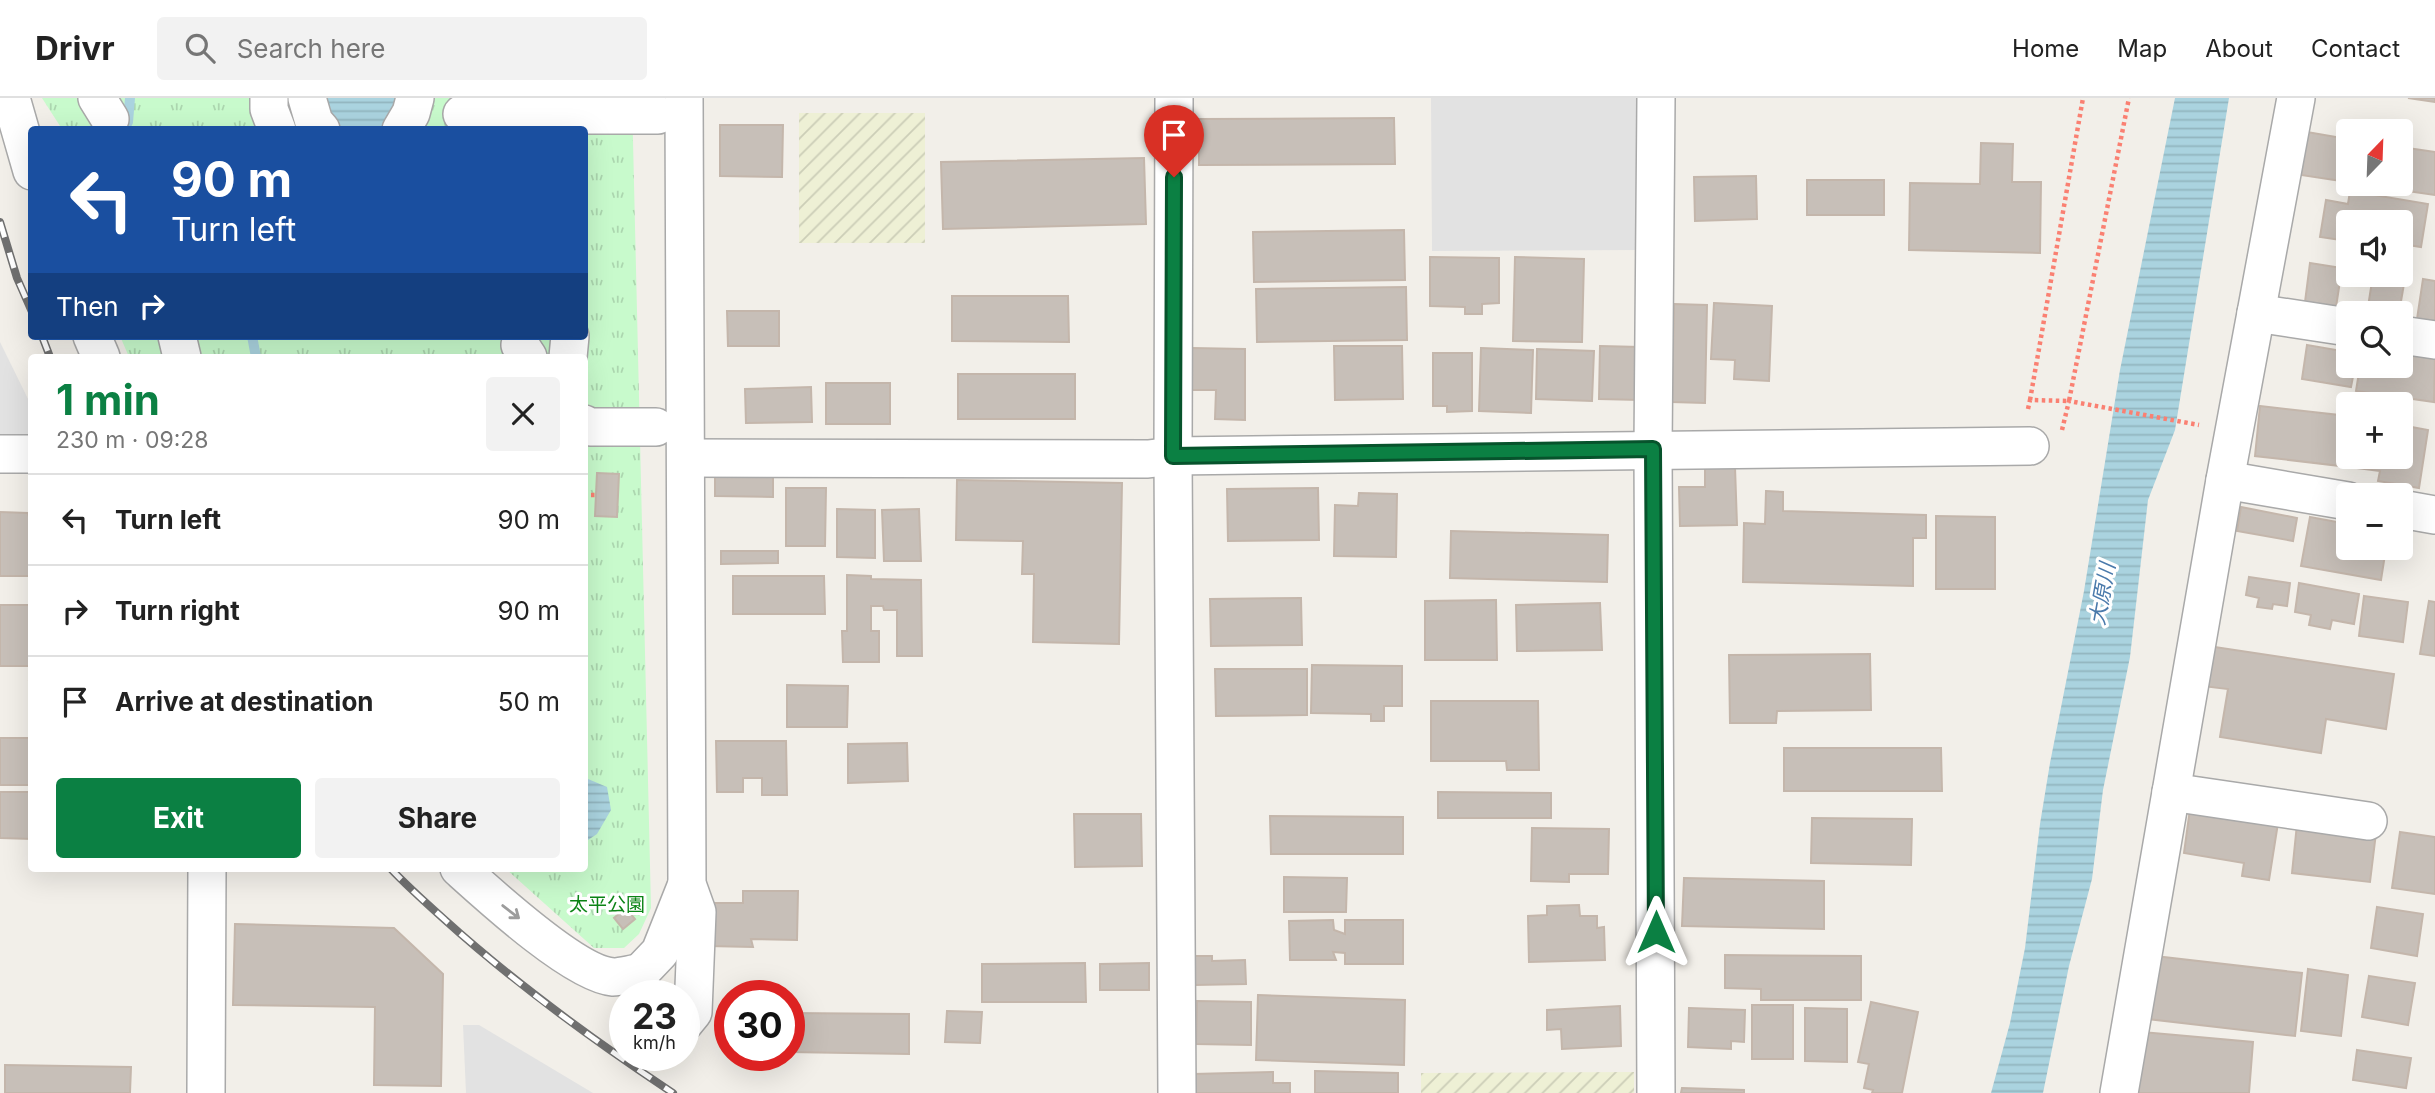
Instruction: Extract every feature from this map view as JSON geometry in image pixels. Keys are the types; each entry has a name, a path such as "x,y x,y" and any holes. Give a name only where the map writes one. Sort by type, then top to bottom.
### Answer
{"street":[{"path":"11,98 28,157"},
{"path":"269,98 269,109 275,126"},
{"path":"307,98 318,126"},
{"path":"403,126 415,98"},
{"path":"1174,98 1177,1093"},
{"path":"1656,98 1653,449 1657,1093"},
{"path":"2119,1093 2225,480 2296,98"},
{"path":"462,114 526,122 671,107 686,458 687,884 697,912 694,980"},
{"path":"2256,313 2336,325"},
{"path":"2413,337 2435,340"},
{"path":"588,427 656,427"},
{"path":"686,458 1148,459 1173,456 2030,446"},
{"path":"0,454 28,454"},
{"path":"2225,480 2336,498"},
{"path":"2413,511 2435,515"},
{"path":"2171,792 2368,821"},
{"path":"206,872 206,1093"},
{"path":"463,872 579,966 617,980"},
{"path":"642,980 660,952 687,884"}],"path":[{"path":"2030,400 2083,98"},
{"path":"2030,446 2057,451 2129,98"},
{"path":"2069,401 2234,431"},
{"path":"588,495 596,495"}],"green space":[{"name":"太平公園","path":"42,98 632,98 651,908 639,934 624,948 594,948 509,872 588,872 588,354 128,354 122,340 588,340 588,126 60,126"},
{"path":"799,113 925,113 925,243 799,243"},
{"path":"1634,1072 1634,1093 1421,1093 1421,1073"}],"shaded area":[{"path":"1431,98 1638,98 1639,250 1432,251"},
{"path":"0,342 28,399 28,441 0,443"},
{"path":"463,1025 479,1025 593,1093 466,1093"}],"water":[{"path":"314,98 407,98 394,126 334,126"},
{"name":"大原川","path":"2175,98 2229,98 2175,430 2148,500 2130,657 2103,790 2092,879 2069,966 2043,1093 1991,1093 2010,1023 2025,948 2050,763 2084,591 2120,370"},
{"path":"588,779 607,787 611,810 597,834 588,840"}],"building":[{"path":"2408,98 2435,98 2435,102"},
{"path":"1394,118 1395,164 1199,165 1199,119"},
{"path":"720,125 783,125 782,177 720,176"},
{"path":"2307,132 2336,137 2336,180 2301,175"},
{"path":"1981,143 2013,144 2012,182 2041,182 2040,253 1909,250 1910,183 1980,184"},
{"path":"2413,149 2435,152 2435,195 2413,192"},
{"path":"1144,158 1146,224 943,229 941,162"},
{"path":"1756,176 1757,219 1695,221 1694,177"},
{"path":"1807,180 1884,180 1884,215 1807,215"},
{"path":"2349,196 2380,196 2428,204 2421,247 2413,246 2413,210 2336,210 2336,239 2320,237 2326,200 2348,204"},
{"path":"1404,230 1405,280 1254,282 1253,232"},
{"path":"1430,257 1499,258 1499,303 1482,304 1482,314 1465,314 1465,307 1430,306"},
{"path":"1515,257 1584,259 1582,342 1513,341"},
{"path":"2310,263 2336,267 2336,287 2339,287 2336,307 2305,302"},
{"path":"2423,279 2435,281 2435,321 2417,319"},
{"path":"1406,287 1407,340 1257,342 1256,289"},
{"path":"2371,287 2403,287 2401,301 2369,301"},
{"path":"952,296 1068,296 1069,342 952,341"},
{"path":"1714,303 1772,306 1769,381 1734,379 1735,360 1711,359"},
{"path":"1674,304 1707,305 1705,403 1672,402"},
{"path":"727,311 779,311 779,346 728,346"},
{"path":"2307,345 2336,350 2336,378 2353,378 2351,387 2302,379"},
{"path":"1334,346 1402,346 1403,399 1335,400"},
{"path":"1600,346 1640,347 1640,400 1599,399"},
{"path":"1192,348 1245,349 1245,420 1215,419 1216,390 1191,390"},
{"path":"1481,348 1533,350 1531,413 1479,411"},
{"path":"1537,349 1594,351 1592,401 1536,399"},
{"path":"1433,353 1472,353 1472,411 1447,412 1447,406 1433,406"},
{"path":"2413,353 2435,356 2434,402 2413,399 2413,392 2356,391 2358,378 2413,378"},
{"path":"958,374 1075,374 1075,419 958,419"},
{"path":"826,383 890,383 890,424 826,424"},
{"path":"811,387 812,422 746,423 745,389"},
{"path":"2260,406 2336,415 2336,465 2255,456"},
{"path":"2413,427 2428,430 2419,488 2413,487 2413,483 2378,481 2380,471 2364,469 2413,469"},
{"path":"1735,467 1737,525 1680,526 1679,487 1705,487 1705,468"},
{"path":"597,473 619,474 617,517 595,516"},
{"path":"715,474 773,475 773,497 715,496"},
{"path":"957,480 1122,483 1119,644 1033,642 1034,574 1022,574 1023,541 956,540"},
{"path":"786,488 826,488 825,546 786,546"},
{"path":"1318,488 1319,540 1228,541 1227,489"},
{"path":"1766,491 1783,492 1783,511 1926,515 1926,538 1913,538 1913,586 1743,582 1744,523 1765,524"},
{"path":"1359,493 1397,494 1396,557 1334,556 1335,505 1358,506"},
{"path":"2241,507 2297,518 2293,541 2237,531"},
{"path":"837,509 875,510 875,558 837,557"},
{"path":"919,509 921,561 884,561 882,510"},
{"path":"0,512 28,513 28,576 0,576"},
{"path":"1936,516 1995,517 1995,589 1936,589"},
{"path":"2310,517 2336,522 2336,560 2384,560 2381,580 2301,566"},
{"path":"1451,531 1608,535 1607,582 1450,578"},
{"path":"721,551 778,551 778,563 721,564"},
{"path":"847,575 871,576 871,579 921,580 922,656 897,656 897,610 871,606 871,631 879,631 879,662 843,662 842,631 847,631"},
{"path":"733,576 824,576 825,614 733,614"},
{"path":"2249,577 2290,583 2287,606 2273,604 2272,609 2257,607 2259,598 2246,595"},
{"path":"2299,583 2359,594 2354,624 2332,620 2330,629 2309,625 2311,615 2295,612"},
{"path":"2364,596 2408,602 2403,642 2359,636"},
{"path":"1301,598 1302,645 1211,646 1210,599"},
{"path":"1496,600 1497,660 1425,660 1425,601"},
{"path":"2429,601 2435,602 2435,656 2420,654"},
{"path":"1600,603 1602,650 1517,651 1516,605"},
{"path":"0,605 28,605 28,666 0,666"},
{"path":"2208,646 2394,674 2386,729 2326,719 2321,753 2220,737 2228,689 2202,686"},
{"path":"1870,654 1871,710 1777,711 1776,723 1730,723 1729,655"},
{"path":"1312,665 1402,666 1402,706 1384,706 1384,721 1371,721 1371,714 1311,713"},
{"path":"1215,669 1307,669 1307,715 1216,716"},
{"path":"787,685 848,686 847,727 787,727"},
{"path":"1431,701 1538,701 1539,770 1507,770 1506,761 1431,761"},
{"path":"0,738 28,738 28,785 0,785"},
{"path":"716,741 786,741 787,795 762,795 762,778 743,778 743,792 717,792"},
{"path":"907,743 908,781 848,783 848,744"},
{"path":"1784,748 1941,748 1942,791 1784,791"},
{"path":"0,792 28,792 28,839 0,838"},
{"path":"1438,792 1551,793 1551,818 1438,818"},
{"path":"2190,809 2278,823 2269,880 2242,876 2244,863 2184,853"},
{"path":"1074,814 1141,814 1142,866 1075,867"},
{"path":"1270,816 1403,817 1403,854 1271,854"},
{"path":"1812,818 1912,819 1911,865 1811,863"},
{"path":"2297,824 2376,833 2370,882 2292,873"},
{"path":"1532,828 1609,829 1608,874 1569,874 1569,882 1531,881"},
{"path":"2400,832 2435,837 2435,894 2392,888"},
{"path":"1284,877 1347,878 1346,912 1284,912"},
{"path":"1684,878 1824,881 1824,929 1682,926"},
{"path":"743,891 798,891 797,940 751,939 753,947 708,946 709,903 743,903"},
{"path":"1579,905 1580,916 1597,916 1597,928 1604,927 1605,960 1529,962 1528,916 1547,915 1547,906"},
{"path":"2377,907 2423,914 2417,956 2371,948"},
{"path":"626,908 635,919 623,929 614,918"},
{"path":"1333,920 1334,930 1345,934 1345,920 1403,920 1403,964 1345,964 1345,953 1333,952 1336,960 1290,960 1289,921"},
{"path":"235,924 394,928 443,974 441,1086 374,1085 375,1007 233,1005"},
{"path":"1725,955 1861,956 1861,1000 1761,1000 1761,989 1725,988"},
{"path":"1195,956 1212,956 1212,961 1245,960 1246,984 1195,985"},
{"path":"2155,956 2302,973 2295,1036 2148,1019"},
{"path":"1085,963 1086,1002 982,1002 982,964"},
{"path":"1149,963 1149,990 1100,990 1100,964"},
{"path":"2308,969 2348,975 2341,1036 2301,1031"},
{"path":"2369,976 2415,983 2408,1025 2362,1017"},
{"path":"1258,995 1405,1000 1404,1065 1256,1060"},
{"path":"1197,1001 1251,1002 1251,1045 1196,1044"},
{"path":"1871,1002 1918,1012 1902,1093 1872,1093 1873,1090 1864,1088 1869,1064 1858,1062"},
{"path":"1752,1005 1793,1005 1793,1059 1752,1059"},
{"path":"1620,1006 1621,1046 1562,1049 1561,1029 1547,1030 1547,1010"},
{"path":"1689,1008 1745,1010 1744,1042 1731,1041 1731,1049 1688,1047"},
{"path":"1805,1008 1847,1009 1847,1062 1805,1061"},
{"path":"947,1011 982,1012 980,1043 945,1042"},
{"path":"805,1013 909,1014 909,1054 805,1052"},
{"path":"2142,1032 2253,1042 2249,1093 2137,1093"},
{"path":"2357,1050 2411,1058 2406,1088 2353,1080"},
{"path":"5,1065 131,1067 130,1093 5,1093"},
{"path":"1315,1071 1398,1073 1398,1093 1315,1093"},
{"path":"1273,1072 1273,1083 1290,1083 1290,1093 1195,1093 1194,1074"},
{"path":"1682,1088 1744,1090 1744,1093 1681,1093"}],"waterway":[{"path":"125,126 128,122 130,98"},
{"path":"253,340 255,354"}],"railway":[{"path":"0,222 17,278 28,303"},
{"path":"44,340 49,354"},
{"path":"394,872 472,944 527,989 673,1093"}],"route":[{"path":"1174,177 1173,456 1653,449 1656,932"}]}
